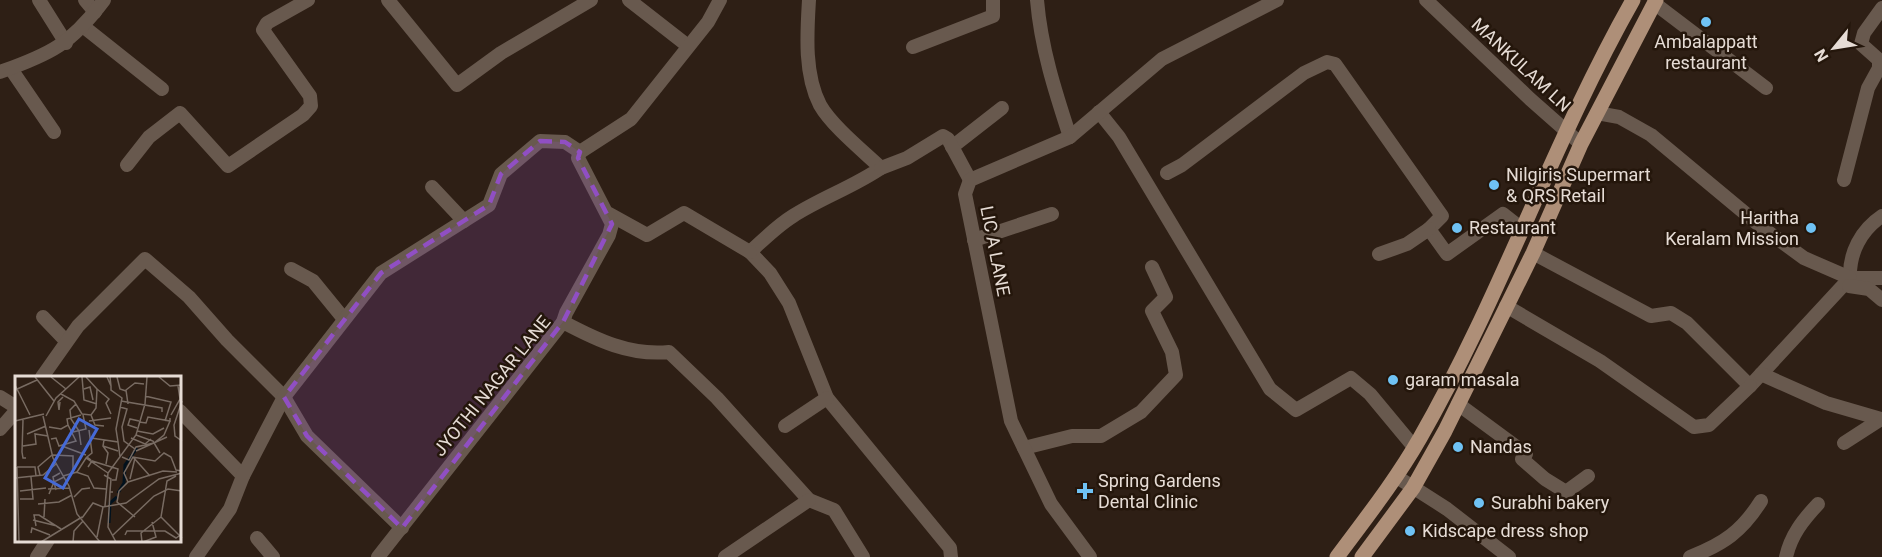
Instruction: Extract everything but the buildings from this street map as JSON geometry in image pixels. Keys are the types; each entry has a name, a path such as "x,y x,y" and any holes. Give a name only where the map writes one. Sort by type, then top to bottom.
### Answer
{"main road":[{"path":"1337,557 1396,477 1459,365 1567,132 1633,0"},
{"path":"1362,557 1413,488 1458,404 1533,253 1581,144 1655,1"}],"street":[{"path":"39,0 66,43"},
{"path":"85,0 95,12"},
{"path":"54,132 5,71 46,55 66,43 84,27 104,0"},
{"path":"388,0 457,85 501,53 591,0"},
{"path":"629,0 688,46"},
{"path":"563,322 571,303 609,235 612,224 609,214 578,159 580,152 631,119 708,22 720,0"},
{"path":"808,0 808,54 811,80 821,106 880,168"},
{"path":"912,47 993,16 993,0"},
{"path":"1037,0 1050,76 1070,137"},
{"path":"750,252 773,229 796,214 843,191 880,168 907,158 943,136 952,147 970,180 1070,137 1162,59 1277,0"},
{"name":"MANKULAM LN","path":"1426,0 1581,144"},
{"path":"1655,1 1766,88"},
{"path":"127,165 149,137 180,113 228,166 303,115 311,105 310,96 263,30 267,23 300,2"},
{"path":"1844,180 1868,88 1880,68 1879,60 1862,44 1864,33 1882,8"},
{"path":"84,27 162,89"},
{"path":"1167,173 1182,165 1304,73 1327,62 1335,64 1442,216 1429,229 1407,244 1379,254"},
{"path":"952,147 1002,108"},
{"path":"1099,112 1119,136 1270,389 1296,410 1352,378 1370,394 1414,447"},
{"path":"1597,113 1619,117 1651,135 1742,212 1804,258 1847,282 1869,289 1882,300"},
{"path":"196,557 230,509 243,476 284,397 381,273 489,205 501,174 540,141 566,142 580,152"},
{"name":"LIC A LANE","path":"970,180 965,194 1011,421 1051,504 1090,557"},
{"path":"432,187 464,221"},
{"path":"609,214 646,235 684,213 750,252 770,273 789,303 827,398 950,548 951,557"},
{"path":"974,240 1052,214"},
{"path":"1429,229 1447,254 1503,214 1522,229"},
{"path":"1506,306 1600,361 1694,427 1709,425 1750,386 1847,282 1850,261 1862,236 1871,223 1882,216"},
{"path":"1533,253 1651,316 1671,313 1687,323 1750,386"},
{"path":"43,376 66,340 145,259 189,297 227,340 284,397 307,436 402,528"},
{"path":"1024,448 1072,436 1101,436 1141,412 1176,375 1172,352 1152,311 1166,297 1152,267"},
{"path":"291,268 313,281 344,319"},
{"path":"1847,282 1882,278"},
{"path":"43,317 66,340"},
{"name":"JYOTHI NAGAR LANE","path":"378,557 563,322 601,342 647,354 669,352 717,399 809,501 834,510 863,557"},
{"path":"1761,374 1826,403 1881,419 1844,443"},
{"path":"0,397 15,408"},
{"path":"784,426 827,398"},
{"path":"1458,404 1526,453 1522,459 1545,479 1566,492 1588,476"},
{"path":"0,429 15,410"},
{"path":"182,413 243,476"},
{"path":"1396,477 1447,509 1509,557"},
{"path":"725,557 809,501"},
{"path":"1690,557 1736,534 1747,523 1761,501"},
{"path":"1786,557 1789,545 1801,523 1818,504"},
{"path":"257,538 273,557"},
{"path":"37,557 47,542"}],"highlighted area":[{"path":"540,141 565,142 580,152 578,158 612,224 563,322 402,528 307,436 284,397 381,273 489,205 501,174"}],"place":[{"name":"Ambalappatt restaurant","path":"1706,22"},
{"name":"Nilgiris Supermart & QRS Retail","path":"1494,185"},
{"name":"Restaurant","path":"1457,228"},
{"name":"Haritha Keralam Mission","path":"1811,228"},
{"name":"garam masala","path":"1393,380"},
{"name":"Nandas","path":"1458,447"},
{"name":"Spring Gardens Dental Clinic","path":"1085,491"},
{"name":"Surabhi bakery","path":"1479,503"},
{"name":"Kidscape dress shop","path":"1410,531"}]}
